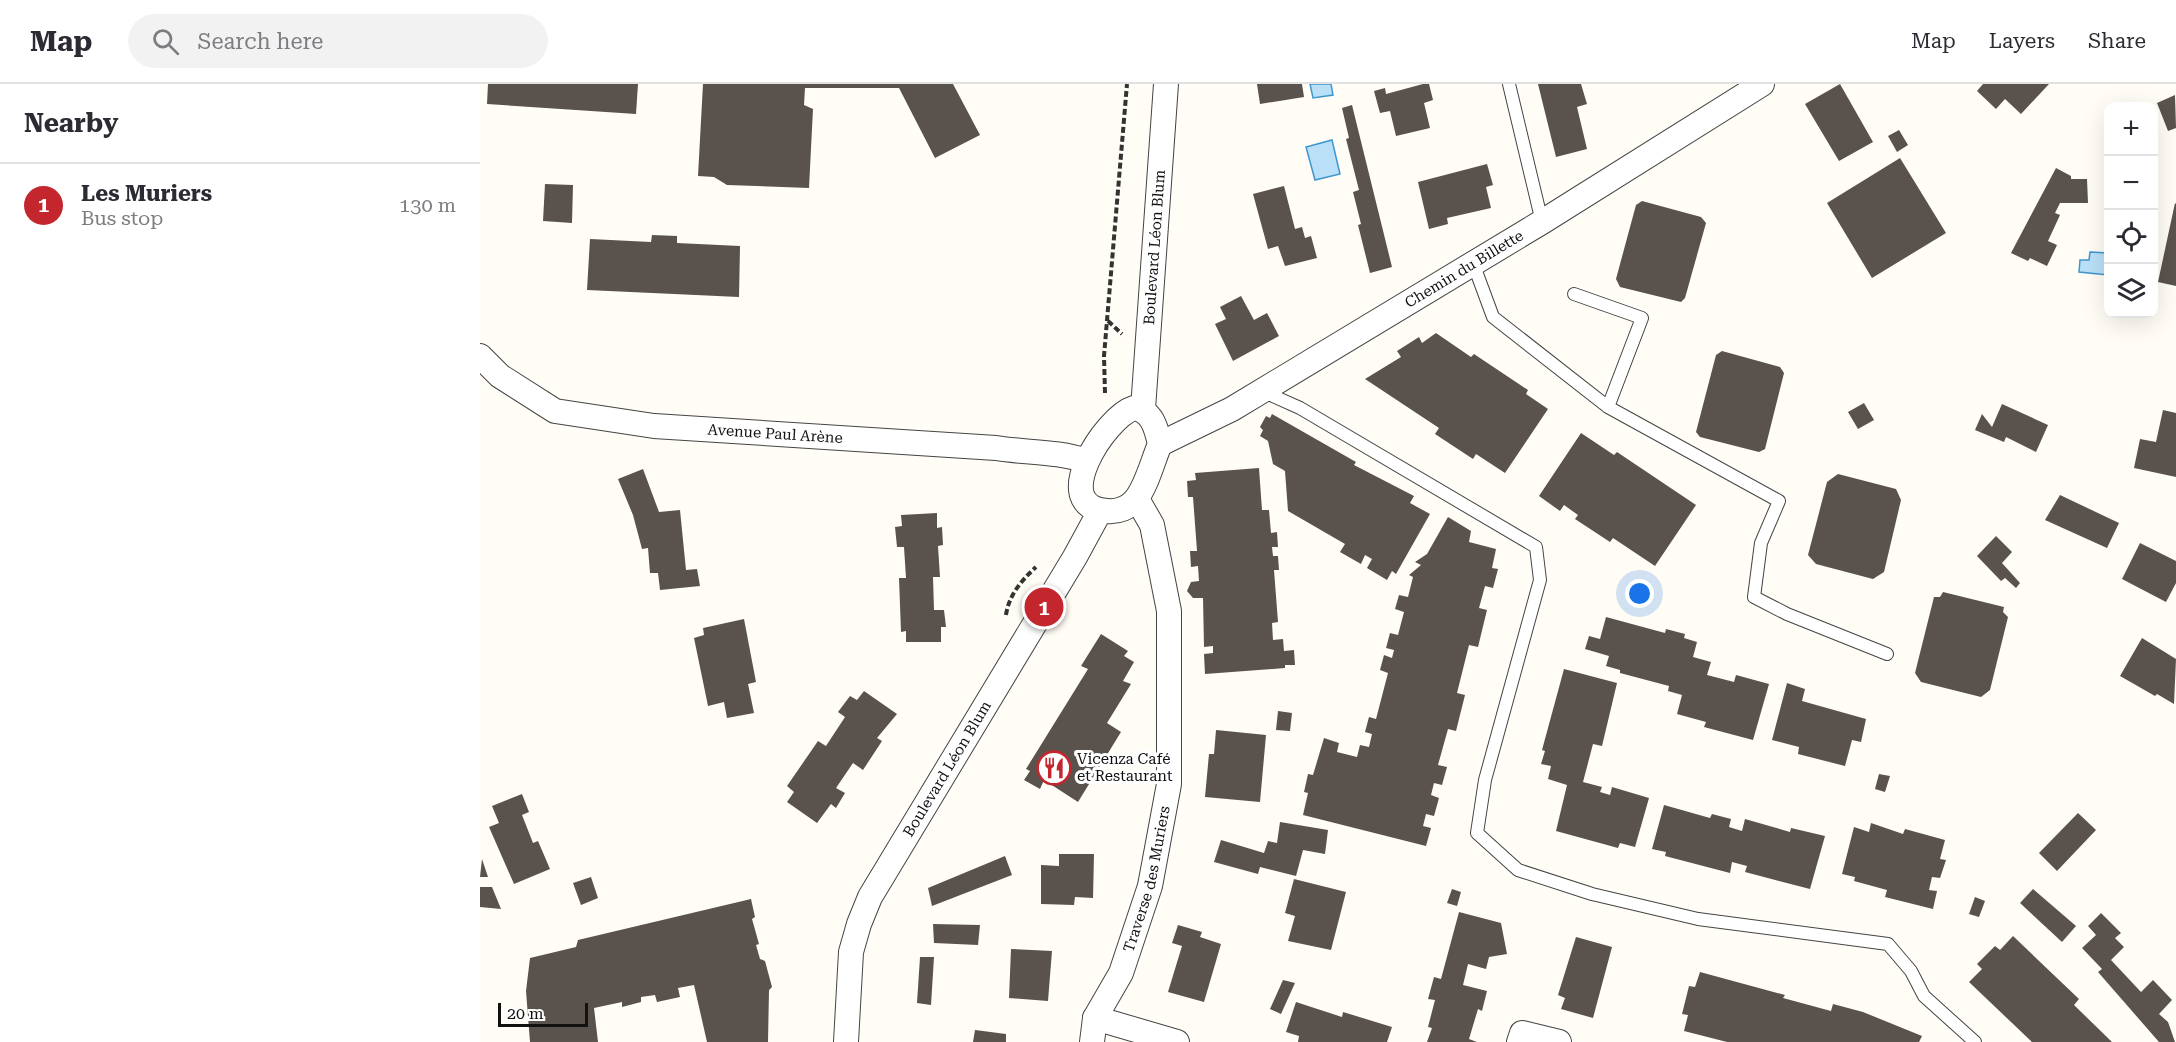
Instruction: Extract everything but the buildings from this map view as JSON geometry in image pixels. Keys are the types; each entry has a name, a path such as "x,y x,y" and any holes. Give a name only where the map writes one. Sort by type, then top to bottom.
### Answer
{"street":[{"name":"Boulevard Léon Blum","path":"1143,410 1166,84"},
{"name":"Chemin du Billette","path":"1160,444 1232,409 1542,222 1762,84"},
{"name":"Avenue Paul Arène","path":"480,356 501,376 555,411 654,426 996,448 1038,454 1062,453 1086,461"},
{"path":"1143,410 1151,417 1160,444 1137,499 1125,508 1114,512 1100,511 1090,506 1082,495 1079,484 1086,461 1125,411 1143,410"},
{"name":"Traverse des Muriers","path":"1092,1042 1095,1018 1121,973 1150,886 1169,784 1169,611 1152,525 1137,499"},
{"name":"Boulevard Léon Blum","path":"846,1042 851,952 870,897 1075,557 1100,511"},
{"path":"1095,1018 1177,1042"},
{"path":"1519,1042 1522,1033 1559,1042"}],"lane":[{"path":"1509,84 1542,222"},
{"path":"1473,263 1493,317 1608,407 1779,501 1761,543 1754,597 1787,614 1887,654"},
{"path":"1574,294 1642,318 1608,407"},
{"path":"1262,391 1300,408 1536,547 1540,580 1485,780 1477,832 1485,840 1518,870 1592,894 1698,919 1888,944 1911,971 1924,996 1975,1042"}],"path":[{"path":"1109,430 1105,405 1108,321 1127,84"}],"water":[{"path":"1310,84 1331,84 1333,95 1313,98"},
{"path":"1332,140 1340,174 1315,180 1306,147"},
{"path":"2090,252 2104,253 2104,275 2079,272 2080,260 2089,260"}],"place":[{"name":"Les Muriers","path":"1044,607"},
{"name":"Vicenza Café et Restaurant","path":"1054,768"}]}
